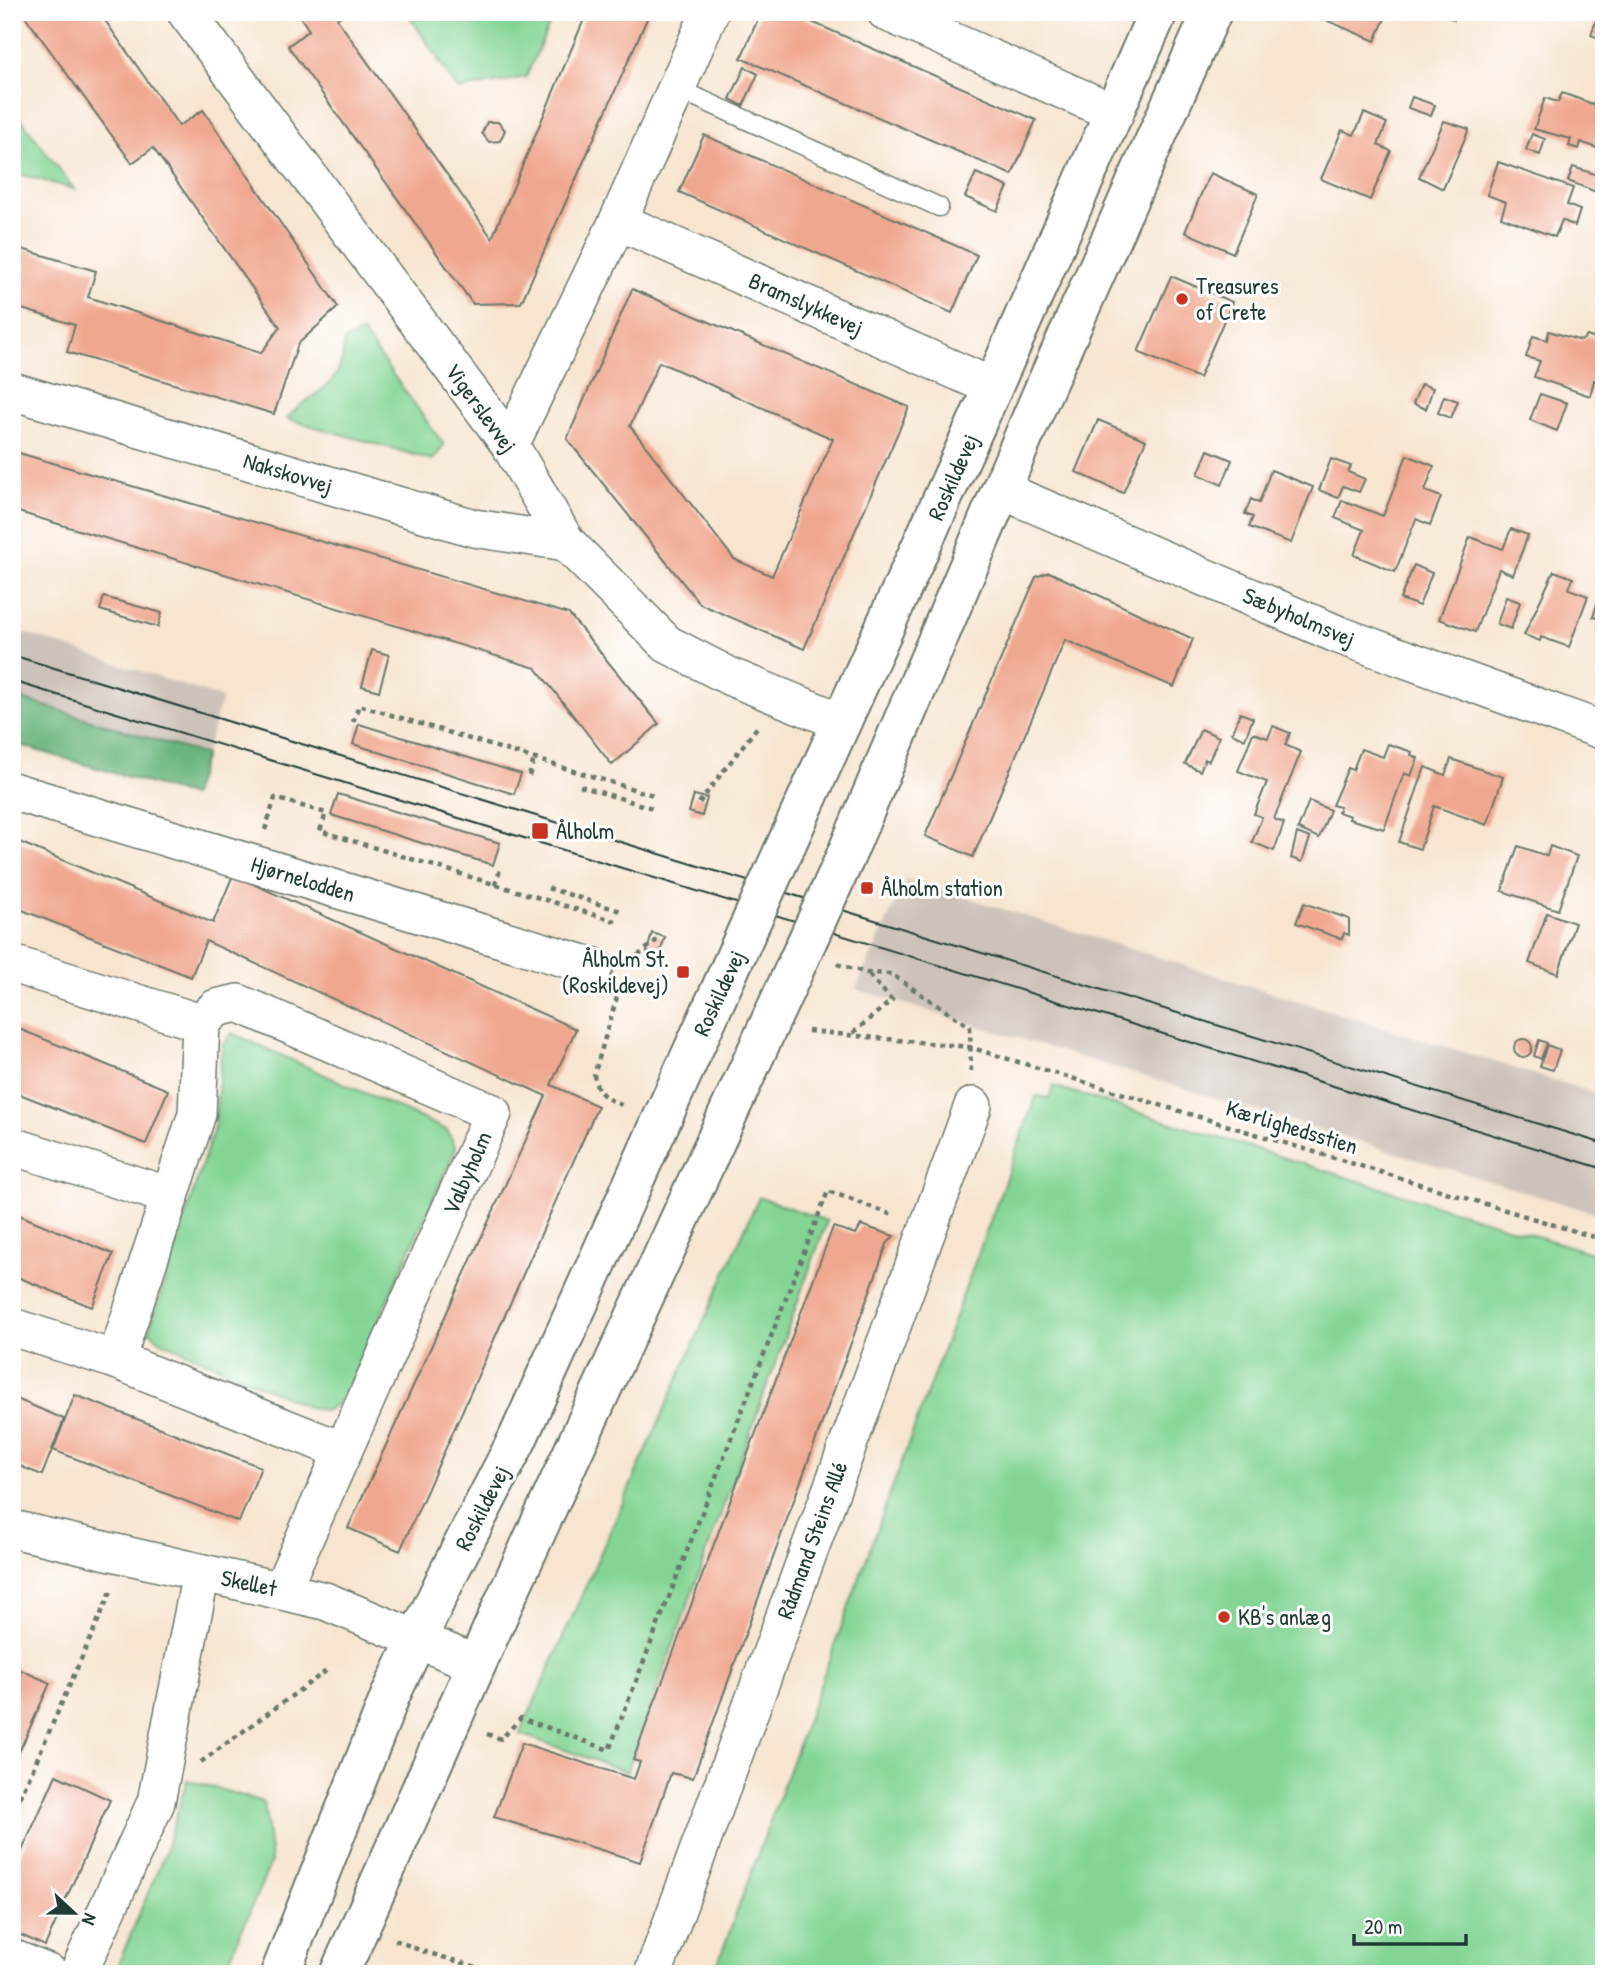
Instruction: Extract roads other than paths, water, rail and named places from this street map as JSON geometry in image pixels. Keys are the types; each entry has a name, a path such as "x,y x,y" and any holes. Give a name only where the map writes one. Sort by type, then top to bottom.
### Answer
{"street":[{"name":"Vigerslevvej","path":"187,12 510,445 566,542 667,643 732,677 842,722"},
{"path":"510,445 618,221 710,12"},
{"path":"886,12 1115,113"},
{"name":"Roskildevej","path":"280,1974 341,1815 416,1637 517,1440 993,387 1158,12"},
{"path":"339,1974 476,1664 844,860 1000,490 1212,12"},
{"name":"Bramslykkevej","path":"618,221 993,387"},
{"name":"Nakskovvej","path":"12,391 474,528 566,542"},
{"name":"Sæbyholmsvej","path":"1000,490 1339,635 1604,731"},
{"name":"Hjørnelodden","path":"12,791 607,978"},
{"path":"12,964 201,1023 197,1114 116,1360"},
{"name":"Valbyholm","path":"201,1023 216,1008 238,1003 493,1113 282,1589"},
{"name":"Rådmand Steins Allé","path":"653,1974 973,1106"},
{"path":"12,1146 170,1196"},
{"path":"12,1327 116,1360 343,1451"},
{"name":"Skellet","path":"12,1529 325,1601 360,1618 416,1637 476,1664"},
{"path":"78,1974 156,1802 201,1573"},
{"path":"12,1958 50,1974"}],"lane":[{"path":"676,88 939,206"}],"tram line":[{"path":"12,655 1604,1144"},
{"path":"12,681 1604,1169"}],"place":[{"name":"Treasures of Crete","path":"1182,299"},
{"name":"Ålholm","path":"540,831"},
{"name":"Ålholm station","path":"867,888"},
{"name":"Ålholm St. (Roskildevej)","path":"683,972"},
{"name":"KB's anlæg","path":"1224,1617"}]}
